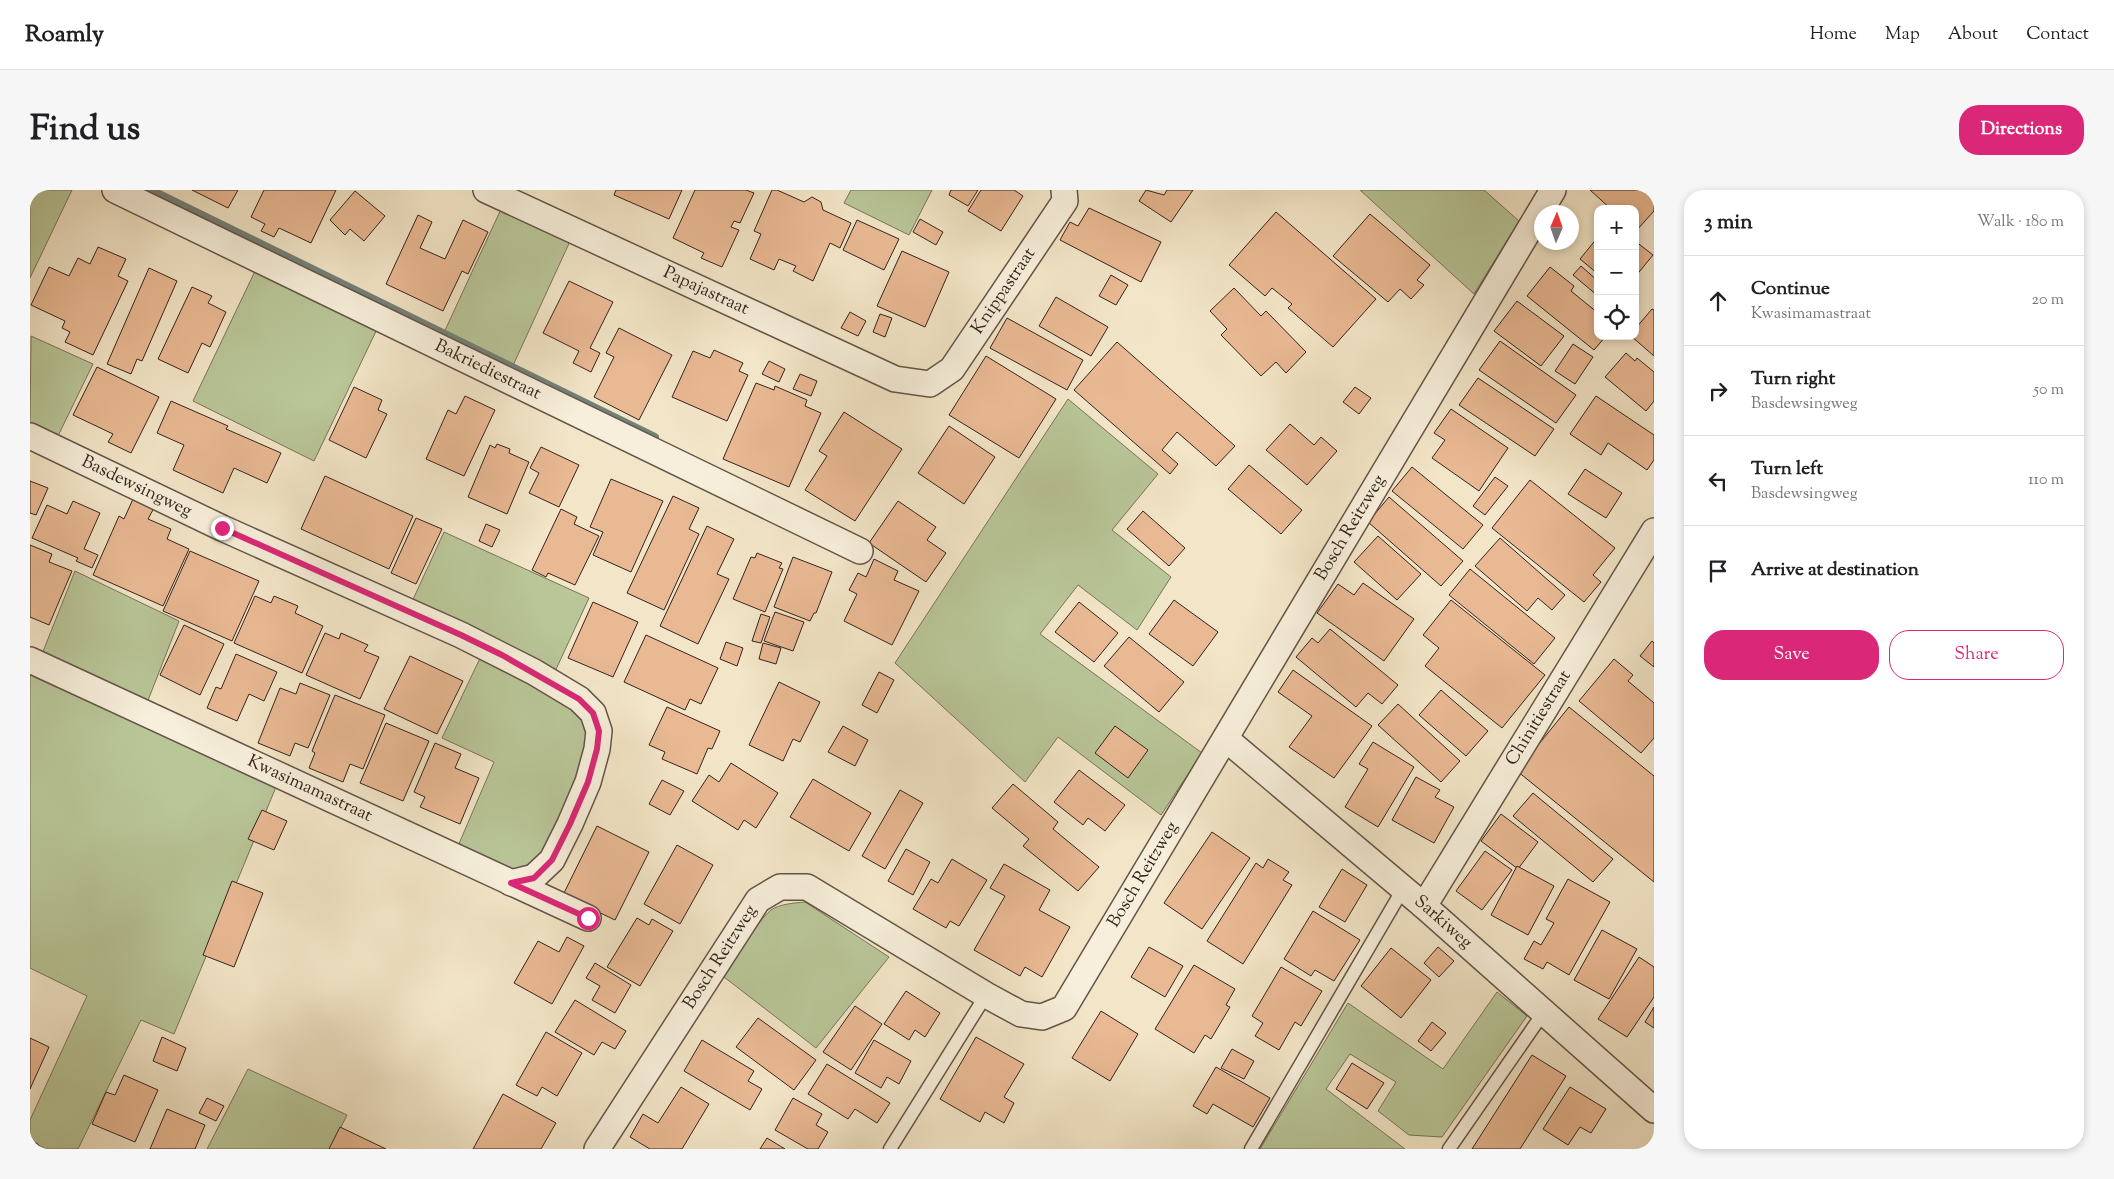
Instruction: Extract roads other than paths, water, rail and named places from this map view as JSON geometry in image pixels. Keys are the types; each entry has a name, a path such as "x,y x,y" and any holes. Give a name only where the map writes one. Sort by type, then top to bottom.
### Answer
{"street":[{"name":"Bakriediestraat","path":"114,190 860,551"},
{"name":"Papajastraat","path":"486,190 895,379 930,384"},
{"name":"Knippastraat","path":"930,384 952,369 1065,201 1064,190"},
{"name":"Bosch Reitzweg","path":"597,1149 758,900 780,887 807,887 986,995 1021,1014 1042,1017 1064,1008 1553,190"},
{"name":"Basdewsingweg","path":"30,436 222,528 461,635 534,672 579,699 593,713 599,731 597,749 588,782 552,860 534,878 511,883"},
{"name":"Chinitiestraat","path":"1424,906 1654,531"},
{"name":"Kwasimamastraat","path":"30,660 588,918"},
{"name":"Sarkiweg","path":"1226,739 1424,906 1654,1110"}],"lane":[{"path":"1251,1149 1403,889"},
{"path":"890,1149 986,995"},
{"path":"1449,1149 1544,1012"}],"waterway":[{"path":"151,190 655,437"}]}
